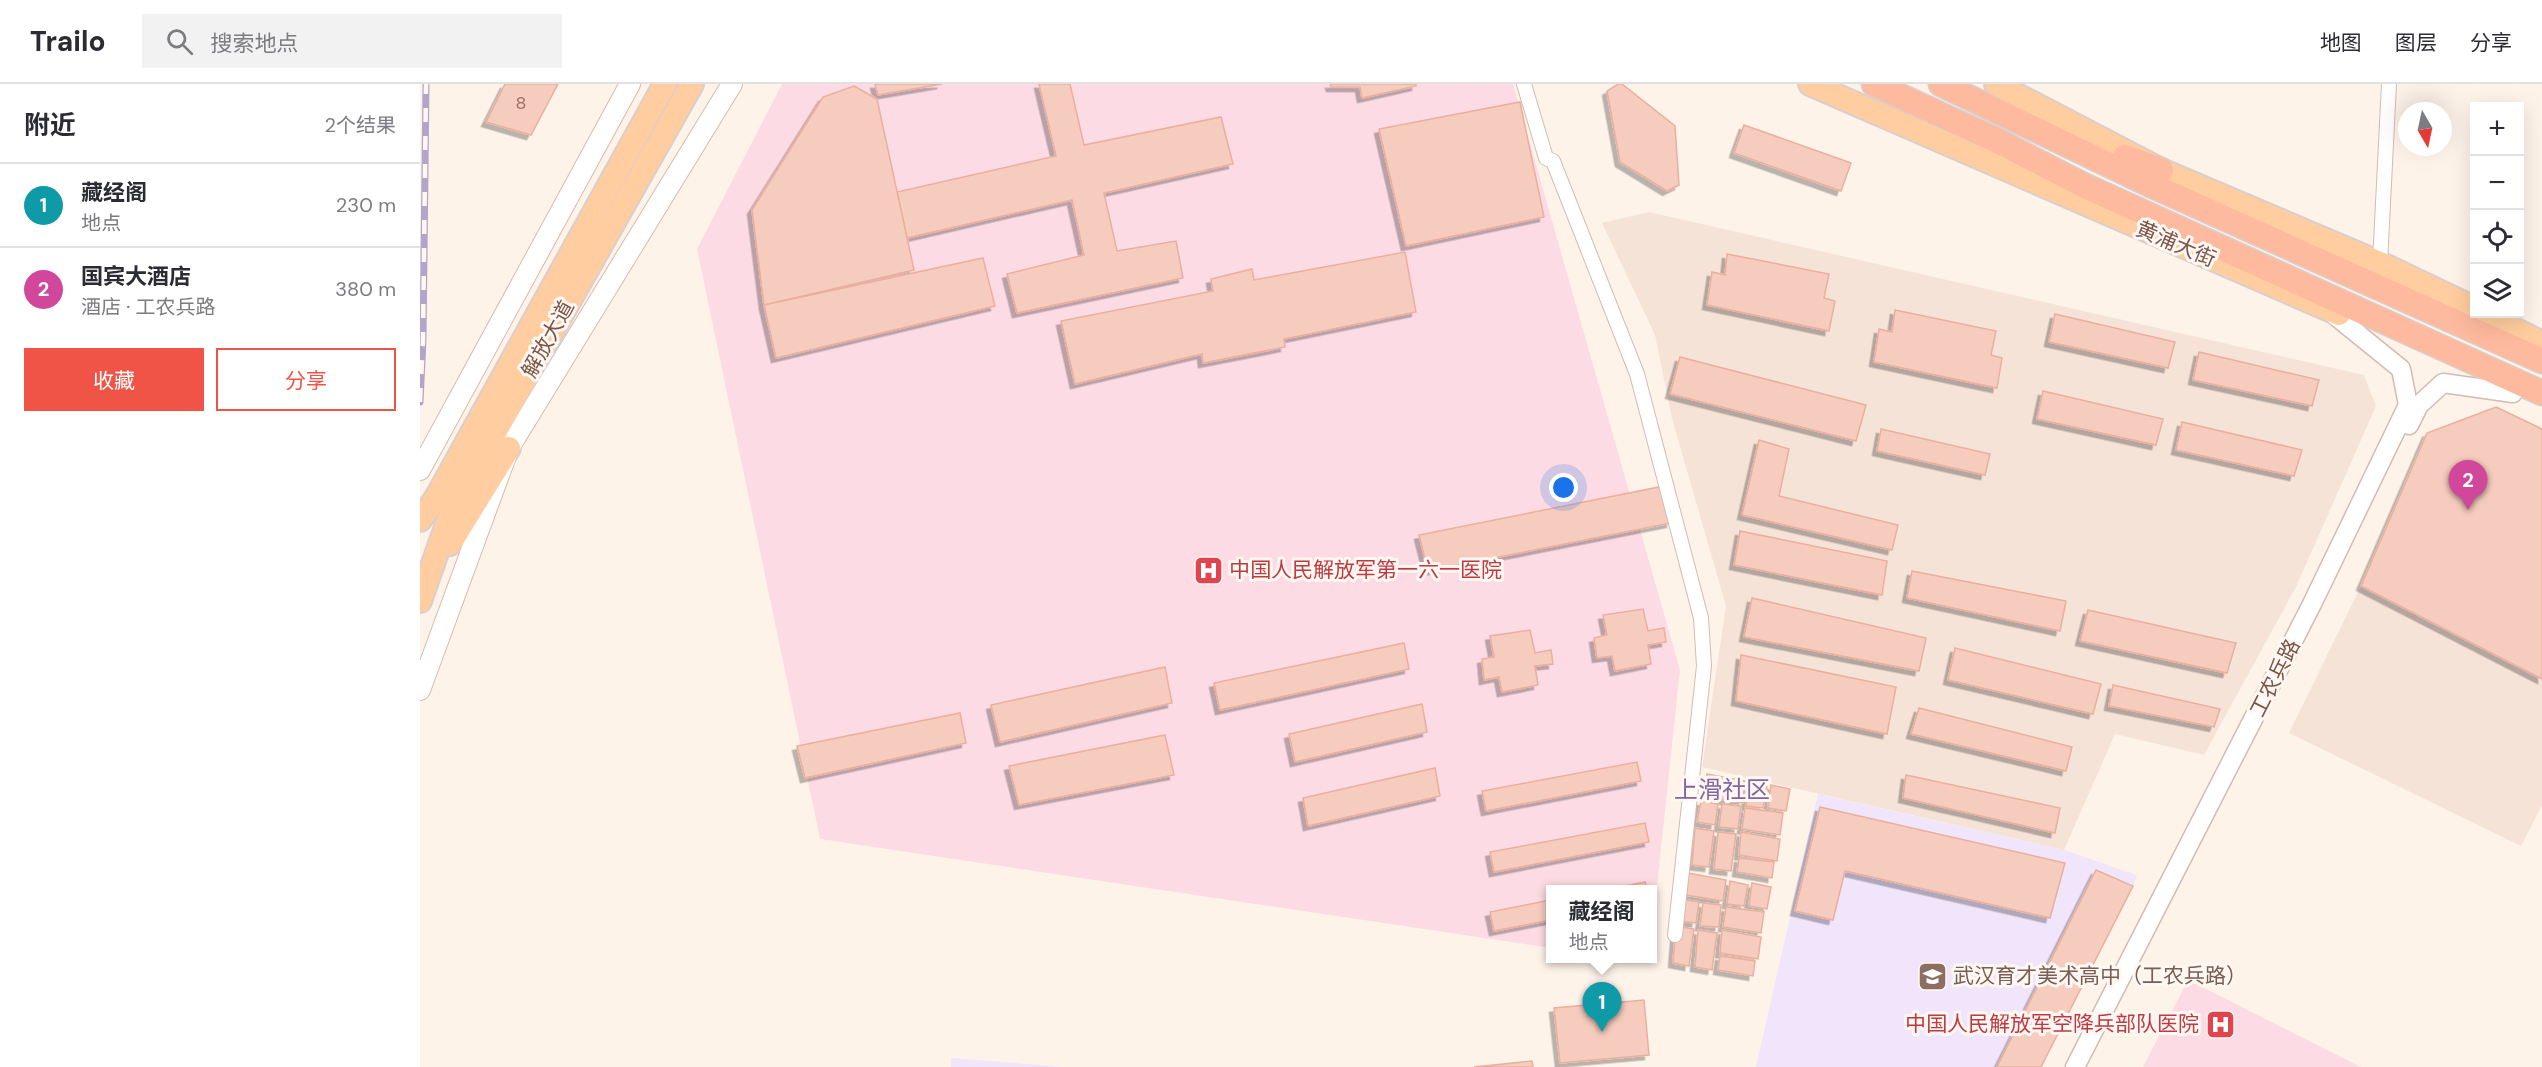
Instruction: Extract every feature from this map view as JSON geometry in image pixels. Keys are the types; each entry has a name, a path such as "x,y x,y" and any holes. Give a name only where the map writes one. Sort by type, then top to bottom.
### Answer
{"highway":[{"path":"1874,84 1998,141 2083,184 2542,393"},
{"path":"1941,84 2153,186 2542,361"},
{"path":"2010,116 2161,170"},
{"path":"2083,184 2126,222"}],"main road":[{"path":"420,470 630,84"},
{"path":"444,503 665,84"},
{"name":"解放大道","path":"424,591 444,503 692,84"},
{"name":"解放大道","path":"420,690 509,448 732,84"},
{"name":"黄浦大街","path":"1810,84 2542,405"},
{"path":"1996,84 2161,170 2380,263 2470,306"},
{"path":"2493,318 2542,343"},
{"path":"424,591 509,448"},
{"name":"解放大道","path":"420,520 444,503"}],"street":[{"path":"1524,84 1546,158 1553,161 1637,374 1701,618 1704,666 1675,935"},
{"path":"2380,263 2389,84"},
{"name":"工农兵路","path":"2075,1067 2312,604 2409,405 2401,369 2325,308"},
{"name":"工农兵路","path":"2086,1067 2315,619 2419,405 2443,383 2513,393"}],"shaded area":[{"name":"中国人民解放军第一六一医院","path":"782,84 1513,84 1680,670 1657,886 1546,885 1546,947 820,839 697,249"},
{"path":"1649,212 2364,375 2376,406 2296,587 2204,755 2115,734 2064,850 1702,767 1726,606 1672,419 1655,335 1602,223"},
{"path":"2361,586 2542,679 2542,805 2521,846 2289,733"},
{"name":"武汉育才美术高中（工农兵路）","path":"1818,794 2064,850 2137,875 2041,1067 1756,1067"},
{"name":"中国人民解放军空降兵部队医院","path":"2188,980 2361,1067 2143,1067"},
{"path":"951,1058 1064,1067 951,1067"}],"building":[{"path":"505,84 558,84 531,135 486,122"},
{"path":"875,84 942,84 878,95"},
{"path":"1039,84 1070,84 1084,145 1221,117 1233,164 1104,193 1117,251 1176,241 1183,278 1017,313 1007,274 1084,255 1072,200 907,238 897,192 1056,156"},
{"path":"1330,84 1416,84 1416,86 1362,98 1360,87 1331,87"},
{"path":"1622,84 1675,126 1679,185 1667,191 1620,162 1607,91"},
{"path":"854,86 877,99 914,270 764,305 752,210 823,97"},
{"path":"1520,102 1544,217 1406,246 1379,129"},
{"path":"1744,125 1851,163 1841,191 1734,153"},
{"path":"1405,252 1416,312 1284,339 1285,347 1203,363 1202,354 1075,384 1061,321 1213,291 1211,279 1252,269 1254,280"},
{"path":"1727,254 1829,274 1824,298 1835,301 1829,331 1707,305 1712,272 1725,275"},
{"path":"983,258 995,306 776,358 764,305"},
{"path":"1895,310 1996,331 1991,355 2002,358 1997,388 1874,362 1879,329 1892,332"},
{"path":"2055,314 2175,342 2168,368 2049,342"},
{"path":"2199,352 2319,380 2312,406 2193,380"},
{"path":"1680,357 1866,405 1856,441 1670,394"},
{"path":"2043,391 2163,419 2156,445 2037,419"},
{"path":"2496,407 2542,429 2542,679 2361,586 2427,433"},
{"path":"2182,422 2302,450 2294,476 2176,450"},
{"path":"1881,429 1990,454 1985,475 1877,451"},
{"path":"1759,440 1789,449 1779,496 1898,525 1892,550 1742,515"},
{"path":"1664,486 1671,523 1428,571 1419,535"},
{"path":"1740,531 1887,561 1882,595 1734,565"},
{"path":"1912,571 2066,601 2060,631 1907,598"},
{"path":"1752,598 1926,638 1919,671 1744,637"},
{"path":"1643,609 1648,631 1664,628 1666,642 1648,645 1651,664 1615,671 1612,656 1597,658 1594,638 1607,635 1603,615"},
{"path":"2088,610 2236,643 2227,673 2080,641"},
{"path":"1530,630 1535,653 1551,650 1553,664 1535,666 1538,685 1502,692 1499,677 1484,680 1482,659 1494,657 1490,636"},
{"path":"1404,643 1409,669 1220,710 1214,683"},
{"path":"1955,648 2101,684 2093,714 1948,680"},
{"path":"1741,655 1896,687 1887,734 1736,701"},
{"path":"1165,667 1172,703 1000,742 991,705"},
{"path":"2113,685 2220,709 2214,727 2109,706"},
{"path":"1422,704 1427,732 1295,762 1289,734"},
{"path":"1919,708 2072,747 2066,771 1911,734"},
{"path":"960,713 966,743 805,778 797,746"},
{"path":"1165,735 1174,775 1019,805 1009,766"},
{"path":"1637,762 1641,781 1486,811 1482,791"},
{"path":"1435,768 1440,796 1308,826 1303,798"},
{"path":"1707,774 1745,781 1743,803 1705,797"},
{"path":"1906,775 2060,808 2055,833 1903,798"},
{"path":"1748,783 1767,787 1763,808 1746,806"},
{"path":"1771,785 1790,789 1786,811 1768,808"},
{"path":"1701,801 1718,804 1715,825 1697,822"},
{"path":"1722,804 1741,806 1738,829 1719,827"},
{"path":"1820,807 2065,863 2050,918 1845,871 1833,920 1795,911"},
{"path":"1745,808 1783,813 1780,835 1742,829"},
{"path":"1645,823 1649,842 1494,872 1490,852"},
{"path":"1695,828 1714,831 1709,867 1692,865"},
{"path":"1718,832 1736,834 1731,871 1714,869"},
{"path":"1741,832 1780,839 1777,861 1739,855"},
{"path":"1739,858 1774,862 1772,878 1737,872"},
{"path":"2096,870 2133,886 2041,1067 1997,1067"},
{"path":"1688,873 1726,880 1723,901 1686,895"},
{"path":"1730,881 1748,885 1744,906 1727,904"},
{"path":"1752,883 1771,887 1767,909 1749,906"},
{"path":"1681,899 1699,902 1696,923 1678,921"},
{"path":"1546,901 1546,921 1494,931 1490,912"},
{"path":"1703,903 1721,905 1719,927 1700,926"},
{"path":"1726,907 1764,912 1761,933 1723,927"},
{"path":"1676,926 1694,929 1689,966 1673,963"},
{"path":"1698,930 1717,933 1712,970 1695,967"},
{"path":"1722,930 1761,937 1758,959 1720,953"},
{"path":"1720,956 1755,961 1753,976 1718,970"},
{"path":"1644,1000 1649,1055 1560,1063 1554,1008"},
{"path":"1532,1061 1533,1067 1474,1067"}],"railway":[{"path":"420,402 423,340 426,84"}],"place":[{"name":"国宾大酒店","path":"2468,510"},
{"name":"中国人民解放军第一六一医院","path":"1208,570"},
{"name":"武汉育才美术高中（工农兵路）","path":"1932,976"},
{"name":"中国人民解放军空降兵部队医院","path":"2220,1024"},
{"name":"藏经阁","path":"1602,1032"}],"district":[{"name":"上滑社区","path":"1722,789"}]}
